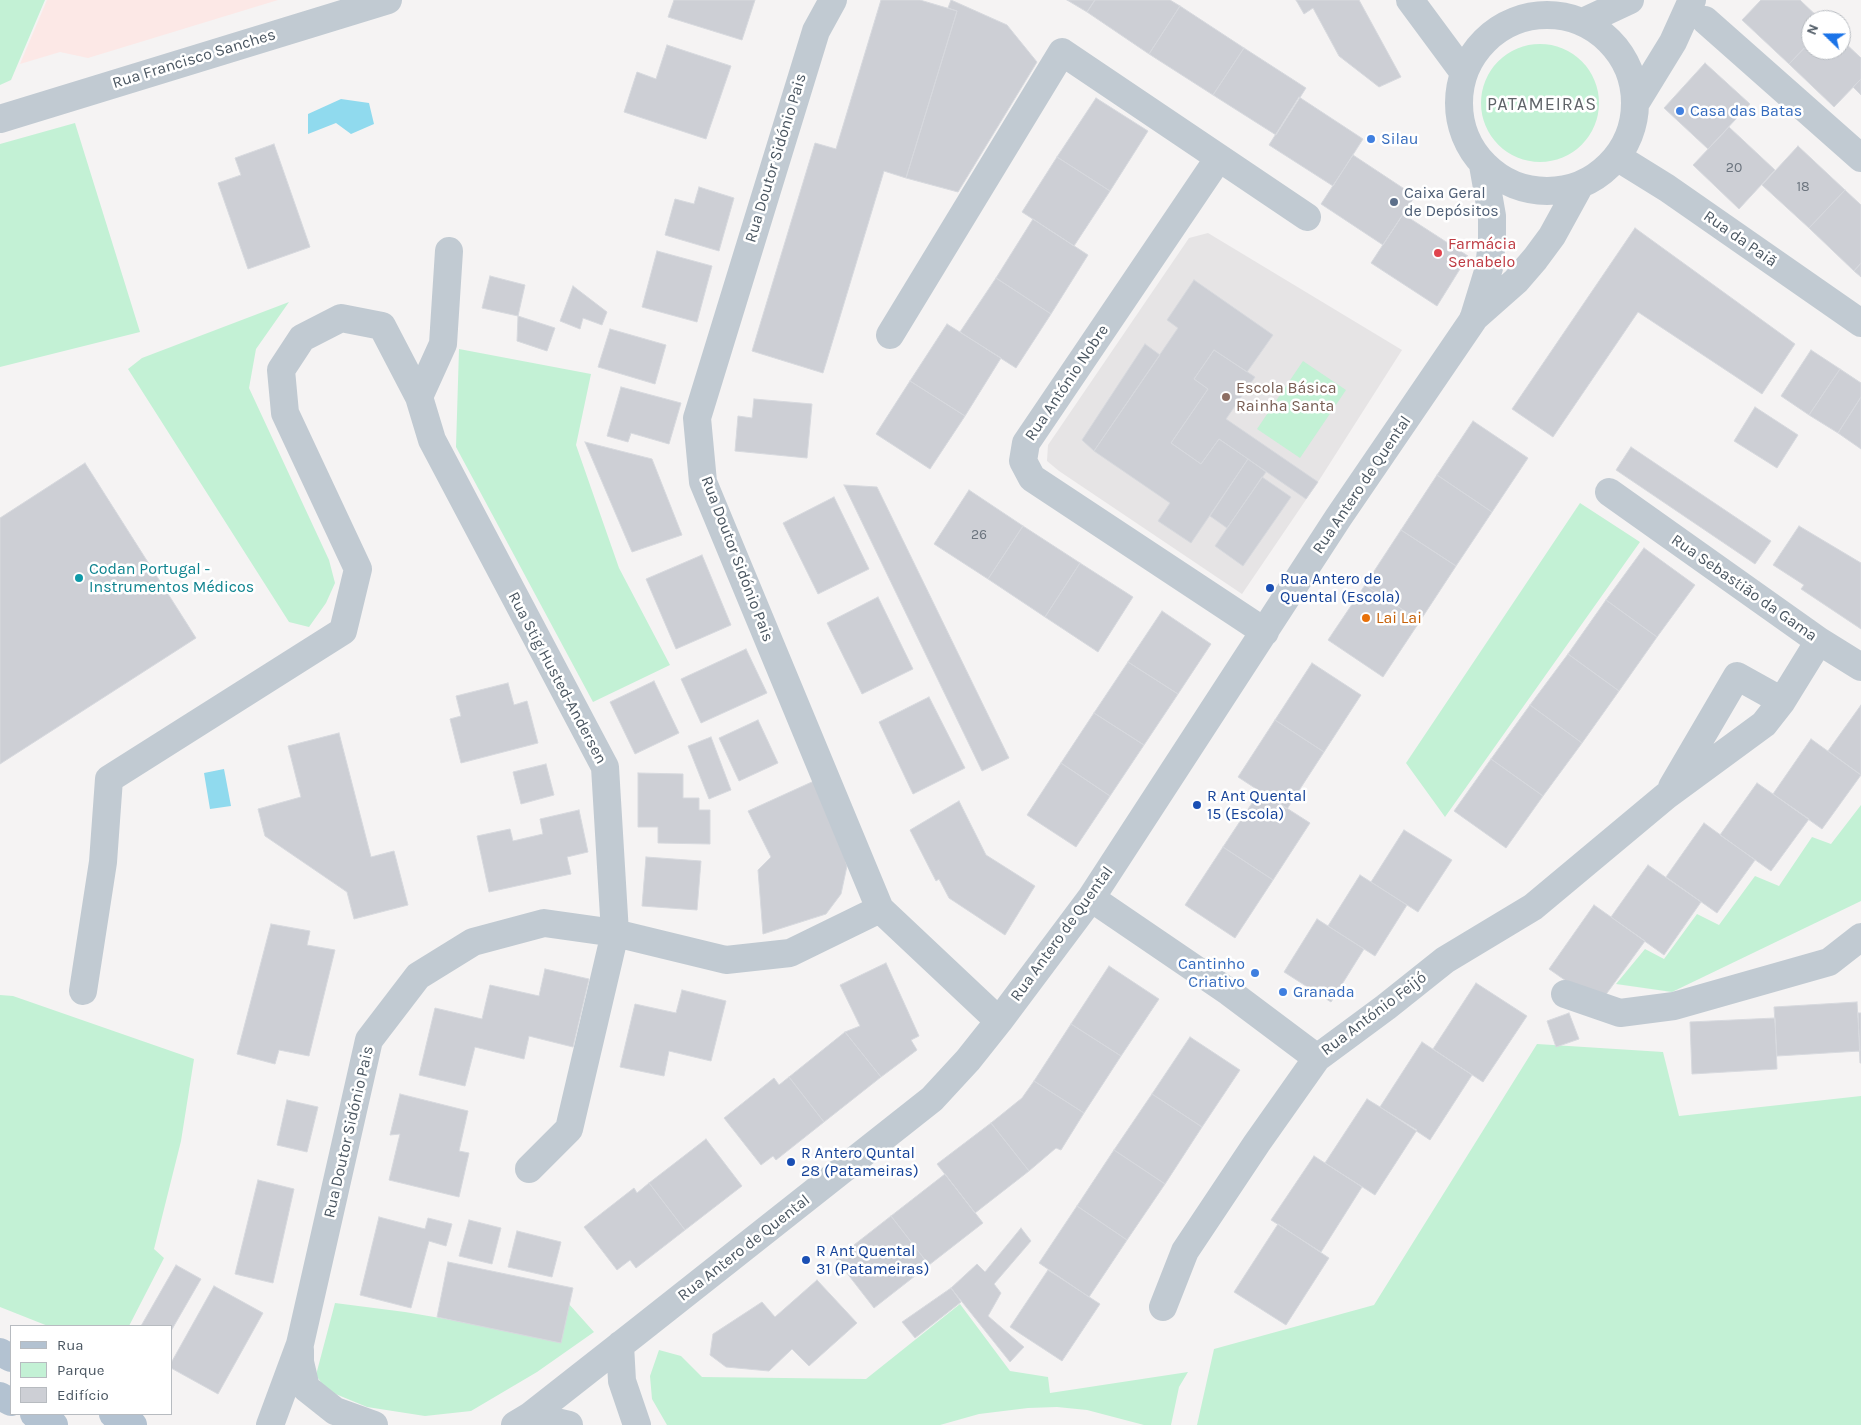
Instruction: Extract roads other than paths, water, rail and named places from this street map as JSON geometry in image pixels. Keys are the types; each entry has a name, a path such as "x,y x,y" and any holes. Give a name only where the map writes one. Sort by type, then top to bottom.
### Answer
{"main road":[{"path":"36,1415 54,1425"},
{"path":"115,1415 133,1425"}],"street":[{"name":"Rua Francisco Sanches","path":"0,119 388,0"},
{"name":"Rua Doutor Sidónio Pais","path":"833,0 816,31 696,418 703,482 880,909 999,1021"},
{"path":"1410,0 1464,73"},
{"path":"1583,22 1630,0"},
{"path":"1635,104 1673,42 1698,10 1861,158"},
{"path":"1555,14 1583,22 1604,35 1621,55 1632,78 1635,104 1633,121 1627,140 1616,157 1595,177 1580,185 1554,192 1528,190 1504,181 1483,166 1468,145 1460,122 1458,97 1464,73 1478,47 1499,28 1526,16 1555,14"},
{"path":"890,335 1062,52 1218,159 1307,217"},
{"name":"Rua da Paiã","path":"1616,157 1667,188 1861,323"},
{"name":"Rua António Nobre","path":"1218,159 1026,443 1023,461 1032,478 1265,632"},
{"name":"Rua Antero de Quental","path":"1473,320 1489,268 1492,241 1492,216 1483,166"},
{"name":"Rua Antero de Quental","path":"522,1420 932,1099 968,1060 1091,898 1265,632 1473,320 1516,281 1535,259 1552,236 1580,185"},
{"path":"419,397 443,344 449,251"},
{"name":"Rua Stig Husted-Andersen","path":"83,991 103,862 109,779 343,631 358,570 285,413 281,370 302,338 341,318 382,326 419,397 432,440 605,767 615,933 569,1129 529,1169"},
{"name":"Rua Sebastião da Gama","path":"1619,499 1819,641 1861,667"},
{"name":"Rua António Feijó","path":"1164,1307 1186,1251 1257,1143 1317,1058 1445,960 1533,907 1666,796 1764,724 1782,701 1819,641"},
{"name":"Rua António Feijó","path":"1666,796 1737,676 1782,701"},
{"path":"1091,898 1229,992 1317,1058"},
{"name":"Rua Doutor Sidónio Pais","path":"270,1425 300,1344 369,1040 418,976 473,942 544,923 615,933 726,960 790,953 880,909"},
{"path":"1565,994 1620,1013 1674,1006 1829,962 1861,937"},
{"path":"300,1344 300,1362 306,1388 335,1411 374,1425"},
{"path":"620,1345 622,1381 637,1425"},
{"path":"522,1420 569,1425"}],"water":[{"path":"341,99 369,103 374,124 351,134 336,123 308,134 308,114"},
{"path":"224,769 231,806 210,809 204,773"}],"place":[{"name":"Casa das Batas","path":"1680,111"},
{"name":"Silau","path":"1371,139"},
{"name":"Caixa Geral de Depósitos","path":"1394,202"},
{"name":"Farmácia Senabelo","path":"1438,253"},
{"name":"Escola Básica Rainha Santa","path":"1226,397"},
{"name":"Codan Portugal - Instrumentos Médicos","path":"79,578"},
{"name":"Rua Antero de Quental (Escola)","path":"1270,588"},
{"name":"Lai Lai","path":"1366,618"},
{"name":"R Ant Quental 15 (Escola)","path":"1197,805"},
{"name":"Cantinho Criativo","path":"1255,973"},
{"name":"Granada","path":"1283,992"},
{"name":"R Antero Quntal 28 (Patameiras)","path":"791,1162"},
{"name":"R Ant Quental 31 (Patameiras)","path":"806,1260"}],"district":[{"name":"PATAMEIRAS","path":"1542,105"}]}
